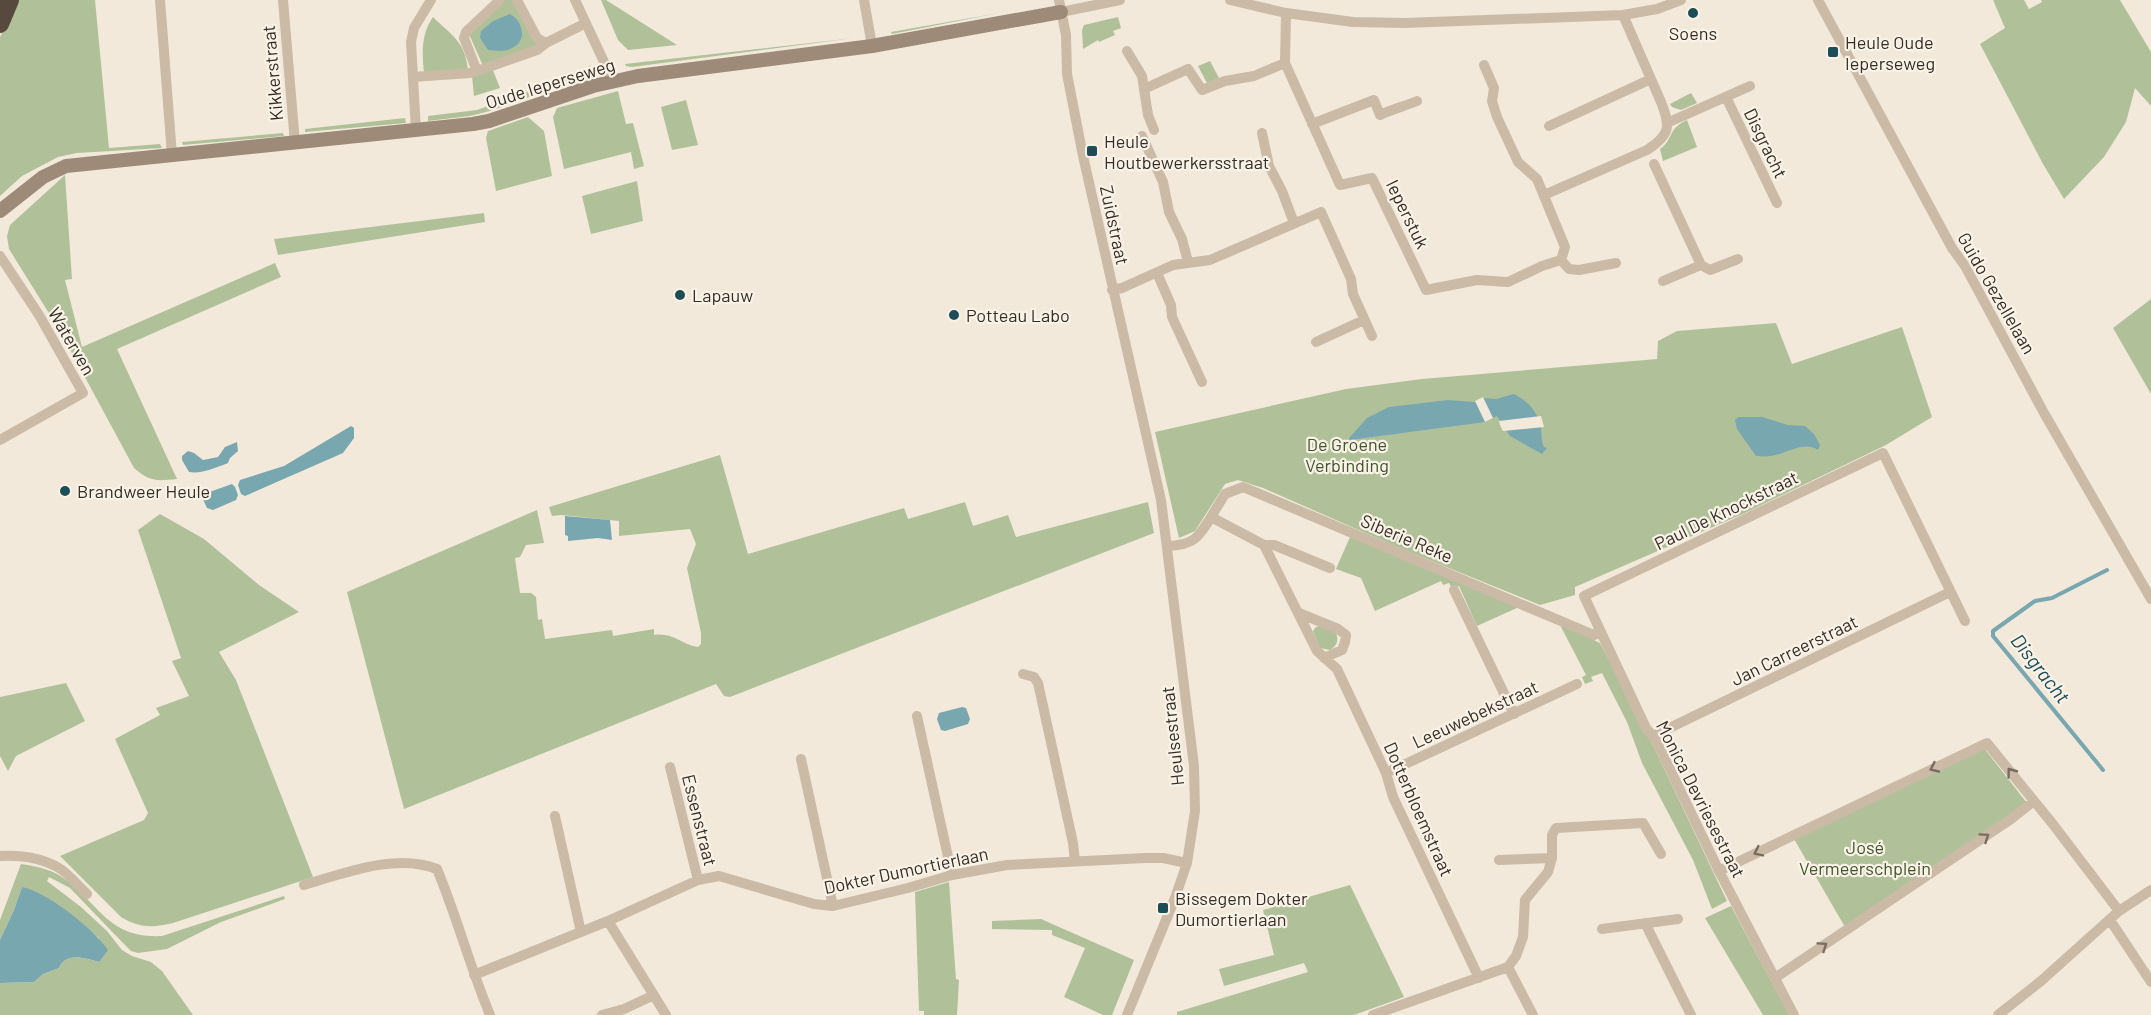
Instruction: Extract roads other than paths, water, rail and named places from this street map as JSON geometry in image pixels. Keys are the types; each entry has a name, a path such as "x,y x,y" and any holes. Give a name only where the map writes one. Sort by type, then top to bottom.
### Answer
{"highway":[{"path":"0,24 10,0"}],"street":[{"path":"160,0 172,155"},
{"name":"Kikkerstraat","path":"283,0 295,143"},
{"path":"416,130 411,42 414,28 431,0"},
{"path":"477,70 464,38 466,32 500,0"},
{"path":"517,0 537,38 546,43"},
{"path":"575,0 614,81"},
{"path":"864,0 872,46"},
{"name":"Oude Ieperseweg","path":"0,211 44,177 66,166 489,121 593,86 638,76 872,46 1060,6 1120,0"},
{"path":"1230,0 1286,13 1353,22 1405,23 1623,15 1657,9 1681,0"},
{"name":"Guido Gezellelaan","path":"1818,0 1952,248 1965,266 2044,413 2151,599"},
{"name":"Zuidstraat","path":"1060,6 1066,35 1067,74 1112,290 1148,444"},
{"name":"Ieperstuk","path":"1286,13 1285,63 1340,185 1372,178 1426,290 1477,280 1508,282 1561,260"},
{"path":"1544,195 1651,157 1667,131 1666,115 1623,15"},
{"path":"413,77 470,73 537,50 586,23"},
{"path":"1127,51 1142,76 1148,115 1154,130"},
{"path":"1144,89 1188,69 1202,90 1225,81 1254,76 1285,63"},
{"path":"1485,65 1494,88 1492,101 1497,117 1518,162 1537,179 1565,247 1561,260 1569,269 1579,270 1616,263"},
{"path":"1549,126 1652,79"},
{"name":"Disgracht","path":"1667,123 1750,86"},
{"name":"Disgracht","path":"1726,97 1777,203"},
{"path":"1312,124 1374,100 1380,114 1400,105 1417,101"},
{"path":"1262,134 1263,147 1268,156 1269,165 1294,223"},
{"path":"1142,136 1163,182 1169,212 1182,239 1188,262"},
{"path":"1651,157 1701,265 1710,270 1738,259"},
{"path":"1112,290 1122,288 1173,265 1210,261 1321,212 1351,279 1353,294 1372,336"},
{"name":"Waterven","path":"0,256 39,315 83,393 0,440"},
{"path":"1663,281 1701,265"},
{"path":"1157,273 1171,305 1172,317 1202,382"},
{"path":"1316,342 1364,320"},
{"name":"Heulsestraat","path":"1127,1015 1187,863 1195,811 1194,766 1167,546 1156,473 1148,444"},
{"name":"Paul De Knockstraat","path":"1584,596 1883,453 1950,592"},
{"name":"Siberie Reke","path":"1212,517 1225,494 1243,487 1594,635 1600,631"},
{"path":"1167,546 1183,546 1198,538 1212,517 1264,545 1274,545 1330,568"},
{"name":"Dotterbloemstraat","path":"1264,545 1317,651 1337,669 1386,774 1393,797 1479,978"},
{"path":"1454,590 1514,714"},
{"path":"1950,592 1965,621"},
{"name":"Jan Carreerstraat","path":"1653,736 1950,592"},
{"name":"Monica Devriesestraat","path":"1584,596 1647,728 1794,1015"},
{"path":"1299,613 1346,634 1342,650 1324,658"},
{"path":"1023,674 1034,677 1038,683 1075,861"},
{"name":"Leeuwebekstraat","path":"1386,774 1577,684"},
{"path":"917,716 952,875"},
{"path":"1719,871 1987,743 2119,911"},
{"path":"801,759 833,906"},
{"name":"Essenstraat","path":"670,767 698,880"},
{"path":"1774,978 2011,819 2034,801"},
{"path":"555,816 581,932"},
{"path":"1373,1015 1397,1011 1508,967 1516,956 1523,937 1525,900 1548,872 1552,858 1552,835 1556,828 1643,823 1661,854"},
{"path":"0,856 16,855 32,858 60,869 87,894"},
{"name":"Dokter Dumortierlaan","path":"474,975 608,921 698,880 719,876 814,904 833,906 952,875 1007,865 1163,858 1187,863"},
{"path":"1499,860 1552,858"},
{"path":"304,885 367,867 424,864 437,869 490,1015"},
{"path":"1998,1015 2041,981 2119,911 2151,890"},
{"path":"1602,929 1678,919"},
{"path":"2110,920 2151,982"},
{"path":"608,921 666,1015"},
{"path":"1645,923 1691,1015"},
{"path":"1508,967 1533,1015"},
{"path":"602,1015 631,1006 654,995"}],"water":[{"path":"510,14 521,26 520,41 506,50 488,50 480,38 481,31 493,21"},
{"path":"1514,394 1524,400 1538,417 1543,445 1547,448 1542,454 1510,436 1497,416 1485,422 1350,440 1349,438 1367,418 1389,407 1448,400 1475,402 1484,398 1496,399"},
{"path":"1738,417 1762,417 1788,425 1805,426 1814,434 1820,445 1818,450 1807,446 1777,455 1756,456 1737,429 1735,420"},
{"path":"351,426 354,428 354,438 343,453 245,496 241,494 238,485 240,480 284,466"},
{"path":"237,442 238,451 228,463 213,469 189,472 182,460 182,456 188,451 203,460 218,457 225,447"},
{"path":"232,484 238,495 236,500 213,510 207,508 201,495"},
{"path":"565,516 610,520 612,540 598,538 568,541 568,536 565,535"},
{"path":"966,708 970,719 968,724 945,731 941,730 937,719 939,713"},
{"path":"22,887 57,904 92,932 108,950 99,962 71,958 62,963 59,968 43,974 34,982 0,983 0,940"}],"waterway":[{"name":"Disgracht","path":"2103,770 1993,636 1993,631 2035,601 2052,598 2107,570"}],"place":[{"name":"Soens","path":"1693,13"},
{"name":"Heule Oude Ieperseweg","path":"1833,52"},
{"name":"Heule Houtbewerkersstraat","path":"1092,151"},
{"name":"Lapauw","path":"680,295"},
{"name":"Potteau Labo","path":"954,315"},
{"name":"Brandweer Heule","path":"65,491"},
{"name":"Bissegem Dokter Dumortierlaan","path":"1163,908"}],"park label":[{"name":"De Groene Verbinding","path":"1347,454"},
{"name":"José Vermeerschplein","path":"1865,857"}]}
